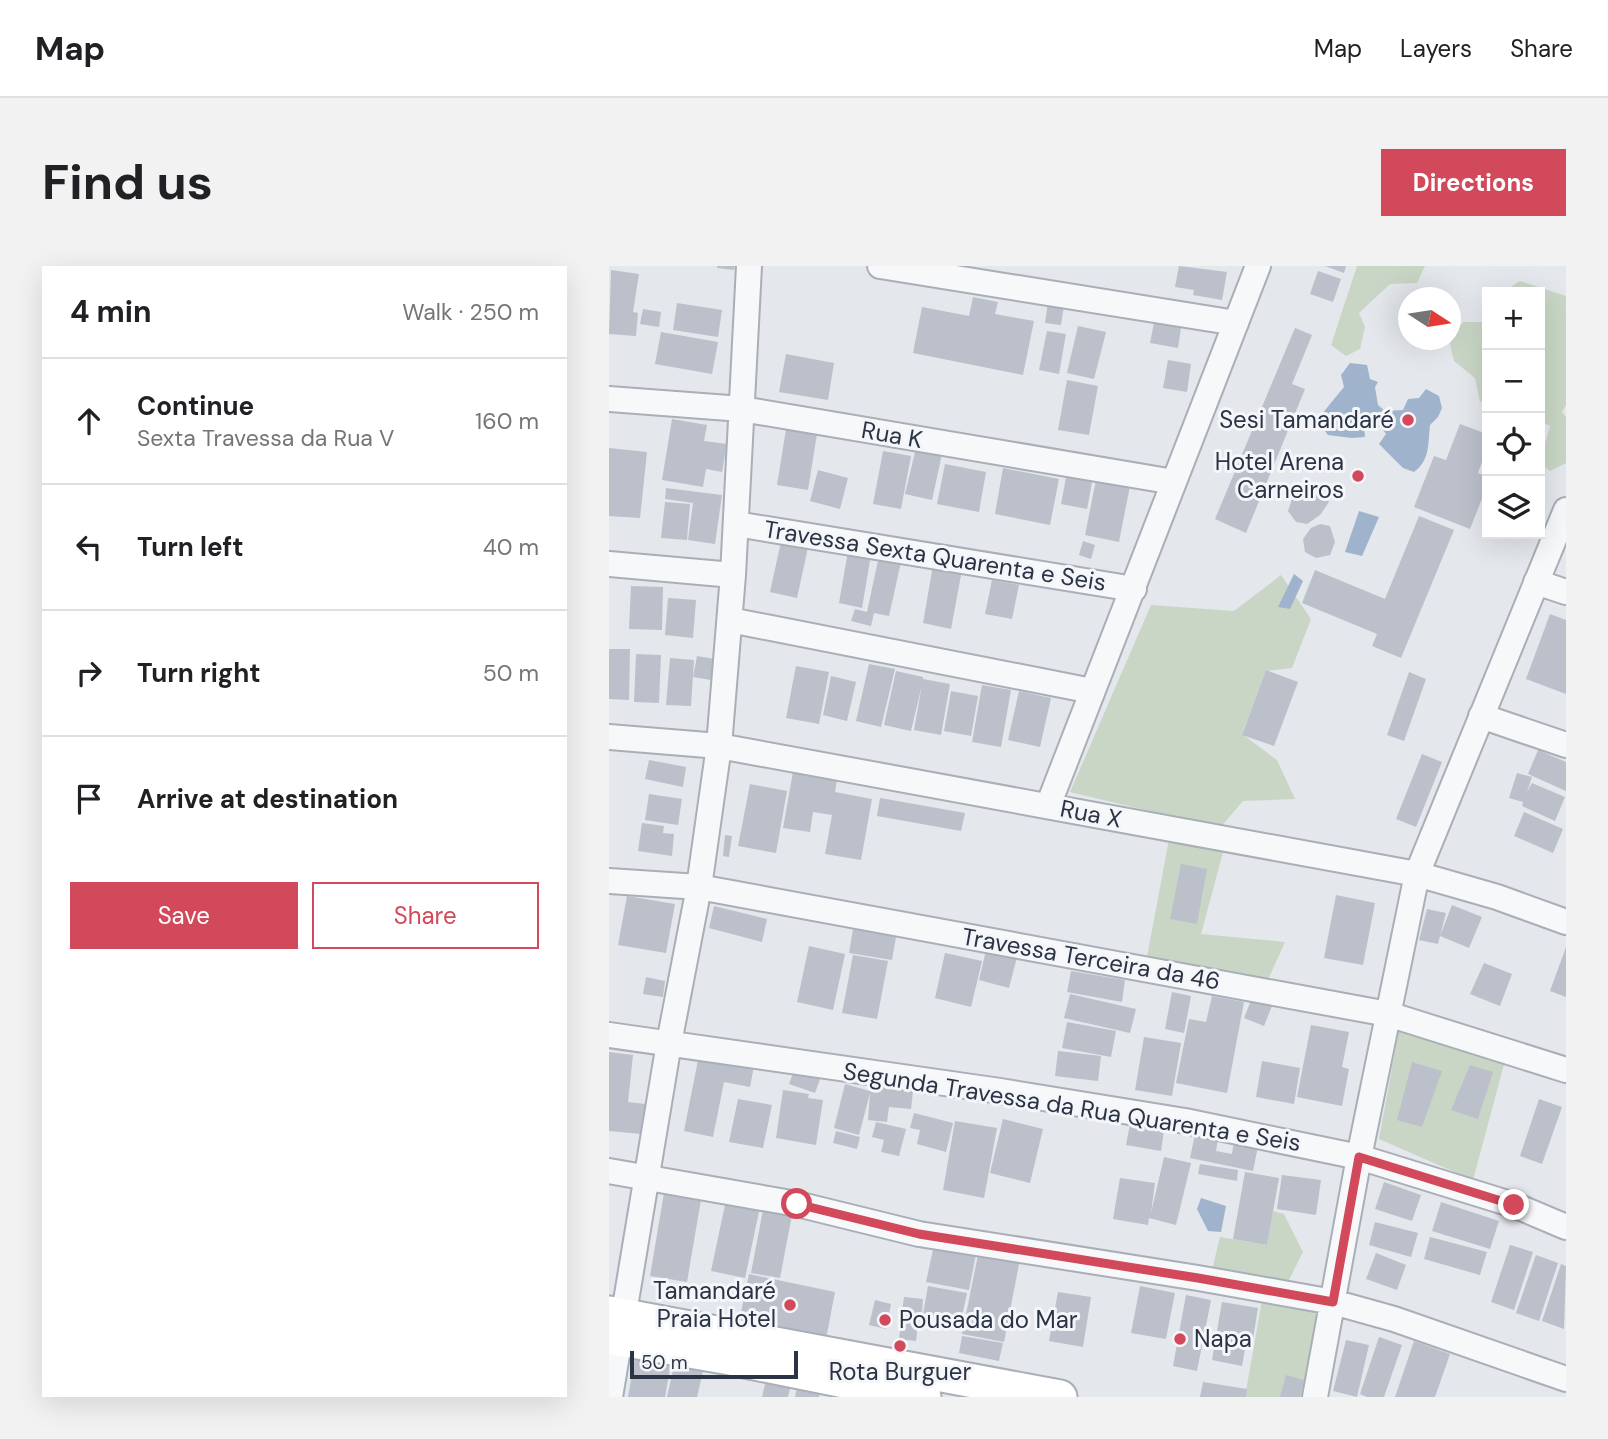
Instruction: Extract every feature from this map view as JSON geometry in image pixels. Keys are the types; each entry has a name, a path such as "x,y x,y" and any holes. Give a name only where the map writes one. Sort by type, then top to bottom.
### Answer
{"main road":[{"path":"615,1326 967,1389 1060,1397"},
{"path":"615,1326 924,1397"}],"street":[{"path":"610,1397 615,1326 647,1176 699,887 719,746 733,575 749,266"},
{"path":"880,266 1236,323"},
{"path":"1048,806 1258,266"},
{"name":"Rua K","path":"609,399 742,410 1174,482"},
{"path":"1315,1397 1359,1157 1417,874 1566,510"},
{"name":"Travessa Sexta Quarenta e Seis","path":"736,524 1134,589"},
{"path":"609,564 733,575"},
{"path":"1536,582 1566,592"},
{"path":"730,620 1092,691"},
{"path":"1481,716 1566,745"},
{"name":"Rua X","path":"609,737 719,746 1417,874 1497,897 1566,922"},
{"name":"Travessa Terceira da 46","path":"609,881 699,887 1388,1014 1566,1070"},
{"name":"Segunda Travessa da Rua Quarenta e Seis","path":"609,1035 1185,1121 1359,1157 1514,1205 1566,1227"},
{"path":"609,1171 797,1204 919,1234 1333,1302 1394,1319 1566,1379"}],"green space":[{"path":"1357,266 1425,266 1417,283 1390,284 1359,313 1365,327 1360,349 1346,356 1331,345"},
{"path":"1520,281 1538,287 1511,287"},
{"path":"1545,289 1566,296 1566,405 1562,412 1566,417 1566,463 1550,471 1545,467 1545,444 1550,426 1545,424"},
{"path":"1464,322 1482,322 1480,402 1475,378 1454,361 1451,350 1461,350 1461,325"},
{"path":"1281,575 1311,619 1292,668 1266,671 1242,734 1277,760 1295,799 1243,801 1220,828 1070,792 1151,605 1234,611"},
{"path":"1170,834 1225,845 1201,934 1285,942 1266,984 1146,962"},
{"path":"1400,1024 1506,1057 1473,1180 1379,1139"},
{"path":"1273,1211 1284,1214 1303,1252 1288,1282 1211,1274 1220,1237 1267,1245"},
{"path":"1262,1300 1319,1311 1302,1397 1245,1397"}],"water":[{"path":"1350,363 1367,365 1370,379 1378,382 1375,387 1378,405 1385,411 1403,410 1408,399 1419,398 1426,389 1439,396 1442,408 1430,425 1426,457 1414,472 1403,468 1379,444 1386,434 1381,427 1364,426 1365,437 1352,438 1328,435 1321,426 1321,415 1344,387 1341,375"},
{"path":"1359,511 1379,517 1362,556 1345,552"},
{"path":"1294,574 1303,581 1290,609 1278,607"},
{"path":"1201,1198 1226,1206 1221,1232 1208,1231 1197,1209"}],"building":[{"path":"717,266 735,266 734,270"},
{"path":"1179,266 1227,272 1222,300 1193,295 1194,290 1175,287"},
{"path":"1325,266 1346,266 1344,273"},
{"path":"611,270 639,274 633,312 638,313 636,336 609,334"},
{"path":"1318,271 1341,279 1333,302 1310,294"},
{"path":"1049,296 1065,299 1061,325 1045,323"},
{"path":"973,297 998,302 995,314 1034,321 1023,375 913,353 922,307 969,316"},
{"path":"677,303 722,310 718,337 673,330"},
{"path":"643,309 661,312 659,327 640,324"},
{"path":"1154,323 1181,328 1178,348 1150,343"},
{"path":"1078,326 1106,332 1094,379 1067,373"},
{"path":"1295,328 1312,335 1292,384 1305,389 1246,533 1215,519"},
{"path":"1047,331 1066,334 1059,374 1039,370"},
{"path":"661,332 718,342 712,374 655,364"},
{"path":"786,354 834,363 828,400 779,392"},
{"path":"1168,360 1191,364 1187,392 1163,388"},
{"path":"1067,380 1098,386 1089,435 1058,430"},
{"path":"672,419 707,425 704,441 727,444 722,472 706,469 703,487 662,480"},
{"path":"1460,424 1482,432 1482,462 1478,473 1482,475 1482,499 1470,529 1414,507 1434,456 1446,460"},
{"path":"786,429 817,434 808,490 777,485"},
{"path":"609,448 647,452 640,518 609,516"},
{"path":"916,448 942,454 932,500 905,494"},
{"path":"883,451 911,456 901,509 873,504"},
{"path":"945,464 986,472 979,512 937,504"},
{"path":"1068,467 1094,472 1087,509 1061,504"},
{"path":"1003,468 1059,479 1050,525 995,514"},
{"path":"818,470 848,478 840,509 810,501"},
{"path":"1096,480 1130,486 1119,542 1085,535"},
{"path":"1320,485 1329,502 1320,515 1307,524 1296,522 1288,511 1292,499 1304,487"},
{"path":"666,488 722,495 715,544 688,540 693,503 665,499"},
{"path":"665,502 690,504 687,540 661,538"},
{"path":"1419,516 1454,530 1401,658 1372,646 1377,634 1302,603 1315,570 1385,599"},
{"path":"1320,524 1330,526 1335,542 1330,555 1316,558 1305,552 1303,539 1311,528"},
{"path":"782,537 809,543 797,598 770,592"},
{"path":"1083,541 1095,545 1091,559 1079,555"},
{"path":"848,551 871,555 862,608 839,603"},
{"path":"879,556 901,562 889,616 874,613 871,626 851,621 855,609 867,612"},
{"path":"933,565 962,570 951,629 923,623"},
{"path":"992,580 1019,585 1012,619 985,614"},
{"path":"631,586 663,587 662,630 629,629"},
{"path":"668,598 696,600 693,638 665,635"},
{"path":"1550,614 1566,620 1566,694 1526,679"},
{"path":"609,649 630,649 629,700 609,699"},
{"path":"636,654 661,655 659,703 634,702"},
{"path":"697,656 715,659 711,680 693,677"},
{"path":"670,658 694,660 691,706 666,705"},
{"path":"869,664 895,669 881,727 856,721"},
{"path":"796,666 829,672 819,724 786,718"},
{"path":"1266,670 1298,682 1274,746 1242,735"},
{"path":"896,671 950,684 941,735 914,730 922,685 911,731 884,725"},
{"path":"1409,672 1426,679 1404,741 1387,735"},
{"path":"831,676 856,682 847,721 823,715"},
{"path":"982,685 1011,690 1001,747 972,742"},
{"path":"951,691 978,696 971,736 944,731"},
{"path":"1019,691 1051,698 1040,747 1008,740"},
{"path":"1538,750 1566,762 1566,791 1528,774"},
{"path":"1422,754 1442,762 1416,827 1396,819"},
{"path":"649,760 686,767 683,787 645,779"},
{"path":"793,772 837,780 835,792 872,799 861,860 825,854 832,815 813,812 810,832 783,828"},
{"path":"1517,773 1532,777 1527,792 1532,783 1565,797 1555,821 1522,806 1523,802 1509,798"},
{"path":"750,784 787,791 776,853 738,846"},
{"path":"649,794 682,799 678,825 645,820"},
{"path":"880,798 965,813 961,831 877,816"},
{"path":"1524,812 1563,829 1553,853 1514,836"},
{"path":"642,823 664,826 663,833 674,834 672,856 638,851"},
{"path":"725,835 732,836 729,857 723,856"},
{"path":"1181,864 1207,869 1197,924 1170,919"},
{"path":"1336,895 1375,903 1363,965 1324,958"},
{"path":"627,896 675,904 666,953 618,945"},
{"path":"1452,905 1482,917 1469,948 1440,936"},
{"path":"714,906 767,919 762,942 709,928"},
{"path":"1427,909 1446,913 1438,944 1419,940"},
{"path":"853,929 896,937 892,960 849,953"},
{"path":"988,942 1019,949 1009,988 979,980"},
{"path":"809,946 845,954 833,1010 797,1002"},
{"path":"1566,947 1566,997 1550,991"},
{"path":"945,953 982,961 971,1007 935,998"},
{"path":"853,955 888,961 877,1019 842,1013"},
{"path":"1484,963 1512,974 1500,1006 1470,994"},
{"path":"1071,971 1125,980 1122,1002 1067,992"},
{"path":"646,977 665,981 663,997 643,994"},
{"path":"1172,992 1191,996 1184,1033 1165,1029"},
{"path":"1070,994 1136,1009 1130,1033 1064,1018"},
{"path":"1212,996 1244,1002 1227,1093 1176,1083 1189,1019 1206,1022"},
{"path":"1252,998 1272,1006 1264,1026 1244,1018"},
{"path":"1067,1022 1116,1031 1111,1057 1062,1048"},
{"path":"1311,1025 1349,1032 1342,1067 1349,1069 1342,1106 1297,1097"},
{"path":"1144,1037 1181,1043 1172,1096 1135,1090"},
{"path":"1058,1051 1101,1056 1098,1081 1055,1076"},
{"path":"609,1052 633,1055 628,1102 645,1104 641,1134 609,1131"},
{"path":"699,1055 754,1066 750,1087 724,1082 713,1137 684,1131"},
{"path":"1262,1061 1300,1068 1294,1104 1256,1097"},
{"path":"1412,1062 1442,1071 1422,1127 1397,1120"},
{"path":"1470,1065 1493,1072 1478,1119 1451,1110"},
{"path":"794,1070 820,1079 815,1093 789,1084"},
{"path":"845,1084 870,1091 871,1087 913,1091 911,1109 889,1107 887,1122 868,1120 870,1093 859,1135 834,1128"},
{"path":"783,1090 809,1094 808,1098 823,1100 816,1145 776,1138"},
{"path":"738,1099 772,1105 763,1148 729,1142"},
{"path":"1539,1099 1562,1107 1542,1164 1520,1156"},
{"path":"914,1113 953,1123 946,1152 917,1144 920,1130 910,1128"},
{"path":"1003,1119 1043,1129 1030,1183 990,1173"},
{"path":"955,1121 997,1128 984,1198 943,1190"},
{"path":"876,1122 906,1129 899,1156 881,1152 884,1140 872,1137"},
{"path":"1130,1124 1164,1130 1161,1151 1126,1145"},
{"path":"836,1131 860,1137 857,1149 833,1143"},
{"path":"1195,1134 1218,1139 1216,1151 1232,1154 1234,1141 1258,1146 1253,1171 1190,1158"},
{"path":"1164,1157 1191,1163 1176,1225 1149,1218 1148,1225 1113,1219 1120,1178 1155,1183 1151,1213"},
{"path":"1200,1164 1238,1170 1237,1181 1198,1174"},
{"path":"1245,1172 1279,1178 1267,1245 1233,1239"},
{"path":"1282,1175 1321,1180 1316,1215 1277,1209"},
{"path":"1384,1182 1421,1195 1412,1221 1375,1209"},
{"path":"665,1187 702,1194 687,1282 650,1276"},
{"path":"726,1200 760,1207 745,1278 711,1271"},
{"path":"1441,1202 1499,1221 1490,1249 1432,1231"},
{"path":"763,1210 792,1215 780,1278 751,1273"},
{"path":"1375,1222 1418,1233 1411,1257 1369,1245"},
{"path":"1430,1237 1487,1252 1480,1275 1424,1259"},
{"path":"934,1245 976,1254 969,1290 926,1282"},
{"path":"1510,1245 1533,1252 1514,1310 1491,1302"},
{"path":"979,1250 1020,1259 1004,1342 962,1334"},
{"path":"1376,1253 1406,1265 1397,1290 1366,1279"},
{"path":"1536,1255 1558,1263 1539,1321 1516,1313"},
{"path":"1561,1264 1566,1266 1564,1329 1542,1321"},
{"path":"749,1274 835,1292 826,1339 739,1322"},
{"path":"928,1286 967,1293 961,1321 923,1314"},
{"path":"1140,1286 1175,1293 1166,1339 1131,1333"},
{"path":"1058,1292 1091,1297 1083,1347 1049,1341"},
{"path":"1186,1295 1211,1300 1197,1371 1173,1366"},
{"path":"904,1297 923,1299 922,1314 902,1313"},
{"path":"875,1300 891,1304 886,1329 869,1325"},
{"path":"1222,1302 1258,1308 1253,1339 1247,1338 1242,1366 1212,1360"},
{"path":"902,1314 919,1316 916,1341 899,1339"},
{"path":"962,1336 1003,1343 999,1361 959,1353"},
{"path":"1379,1337 1402,1345 1384,1397 1367,1397 1360,1394"},
{"path":"1346,1340 1369,1345 1357,1397 1333,1391"},
{"path":"1414,1341 1450,1354 1435,1397 1395,1397"},
{"path":"636,1352 672,1358 665,1397 628,1397"},
{"path":"676,1357 705,1363 697,1397 667,1397"},
{"path":"767,1375 792,1380 788,1397 762,1397"},
{"path":"1286,1375 1304,1380 1300,1397 1280,1397"},
{"path":"1203,1382 1247,1389 1246,1397 1200,1397"},
{"path":"798,1383 821,1387 819,1397 795,1397"}],"place":[{"name":"Sesi Tamandaré","path":"1408,420"},
{"name":"Hotel Arena Carneiros","path":"1358,476"},
{"name":"Tamandaré Praia Hotel","path":"790,1305"},
{"name":"Pousada do Mar","path":"885,1320"},
{"name":"Napa","path":"1180,1339"},
{"name":"Rota Burguer","path":"900,1346"}],"route":[{"path":"797,1204 919,1234 1333,1302 1359,1157 1514,1205"}]}
